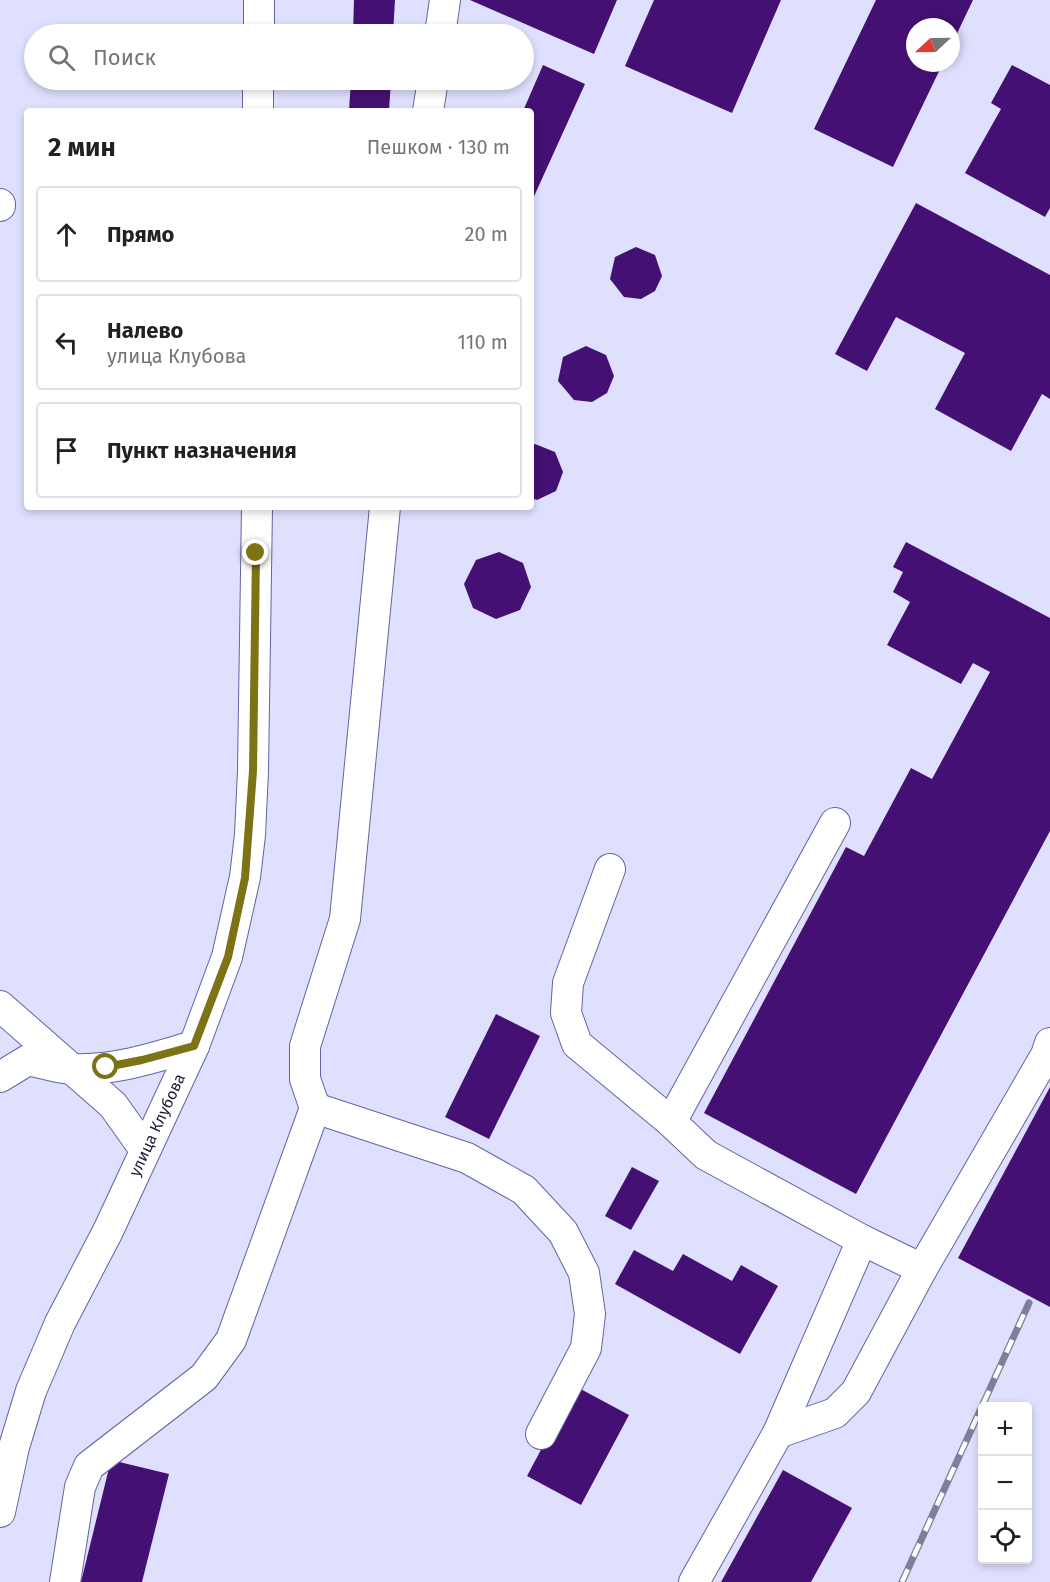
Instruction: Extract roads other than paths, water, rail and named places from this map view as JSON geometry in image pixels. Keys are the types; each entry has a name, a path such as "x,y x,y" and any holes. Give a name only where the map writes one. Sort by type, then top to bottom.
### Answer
{"street":[{"path":"259,0 259,24"},
{"path":"441,24 445,0"},
{"path":"258,90 258,108"},
{"path":"428,108 431,90"},
{"name":"улица Клубова","path":"0,1507 14,1447 31,1391 60,1323 108,1231 194,1046 228,957 245,878 253,771 257,510"},
{"path":"64,1582 80,1487 89,1466 204,1377 231,1340 315,1108 305,1079 305,1046 345,919 385,510"},
{"path":"671,1122 835,823"},
{"path":"610,869 568,983 566,1012 577,1044 671,1122 706,1155 862,1240 922,1269"},
{"path":"0,1005 113,1105 145,1150"},
{"path":"778,1433 835,1413 856,1392 922,1269 1046,1055 1050,1043"},
{"path":"0,1050 28,1060 73,1070 142,1060 194,1046"},
{"path":"0,1077 28,1060"},
{"path":"315,1108 467,1158 524,1190 563,1232 584,1273 590,1314 586,1348 541,1434"},
{"path":"694,1582 778,1433 862,1240"}],"railway":[{"path":"902,1582 1029,1303"}]}
